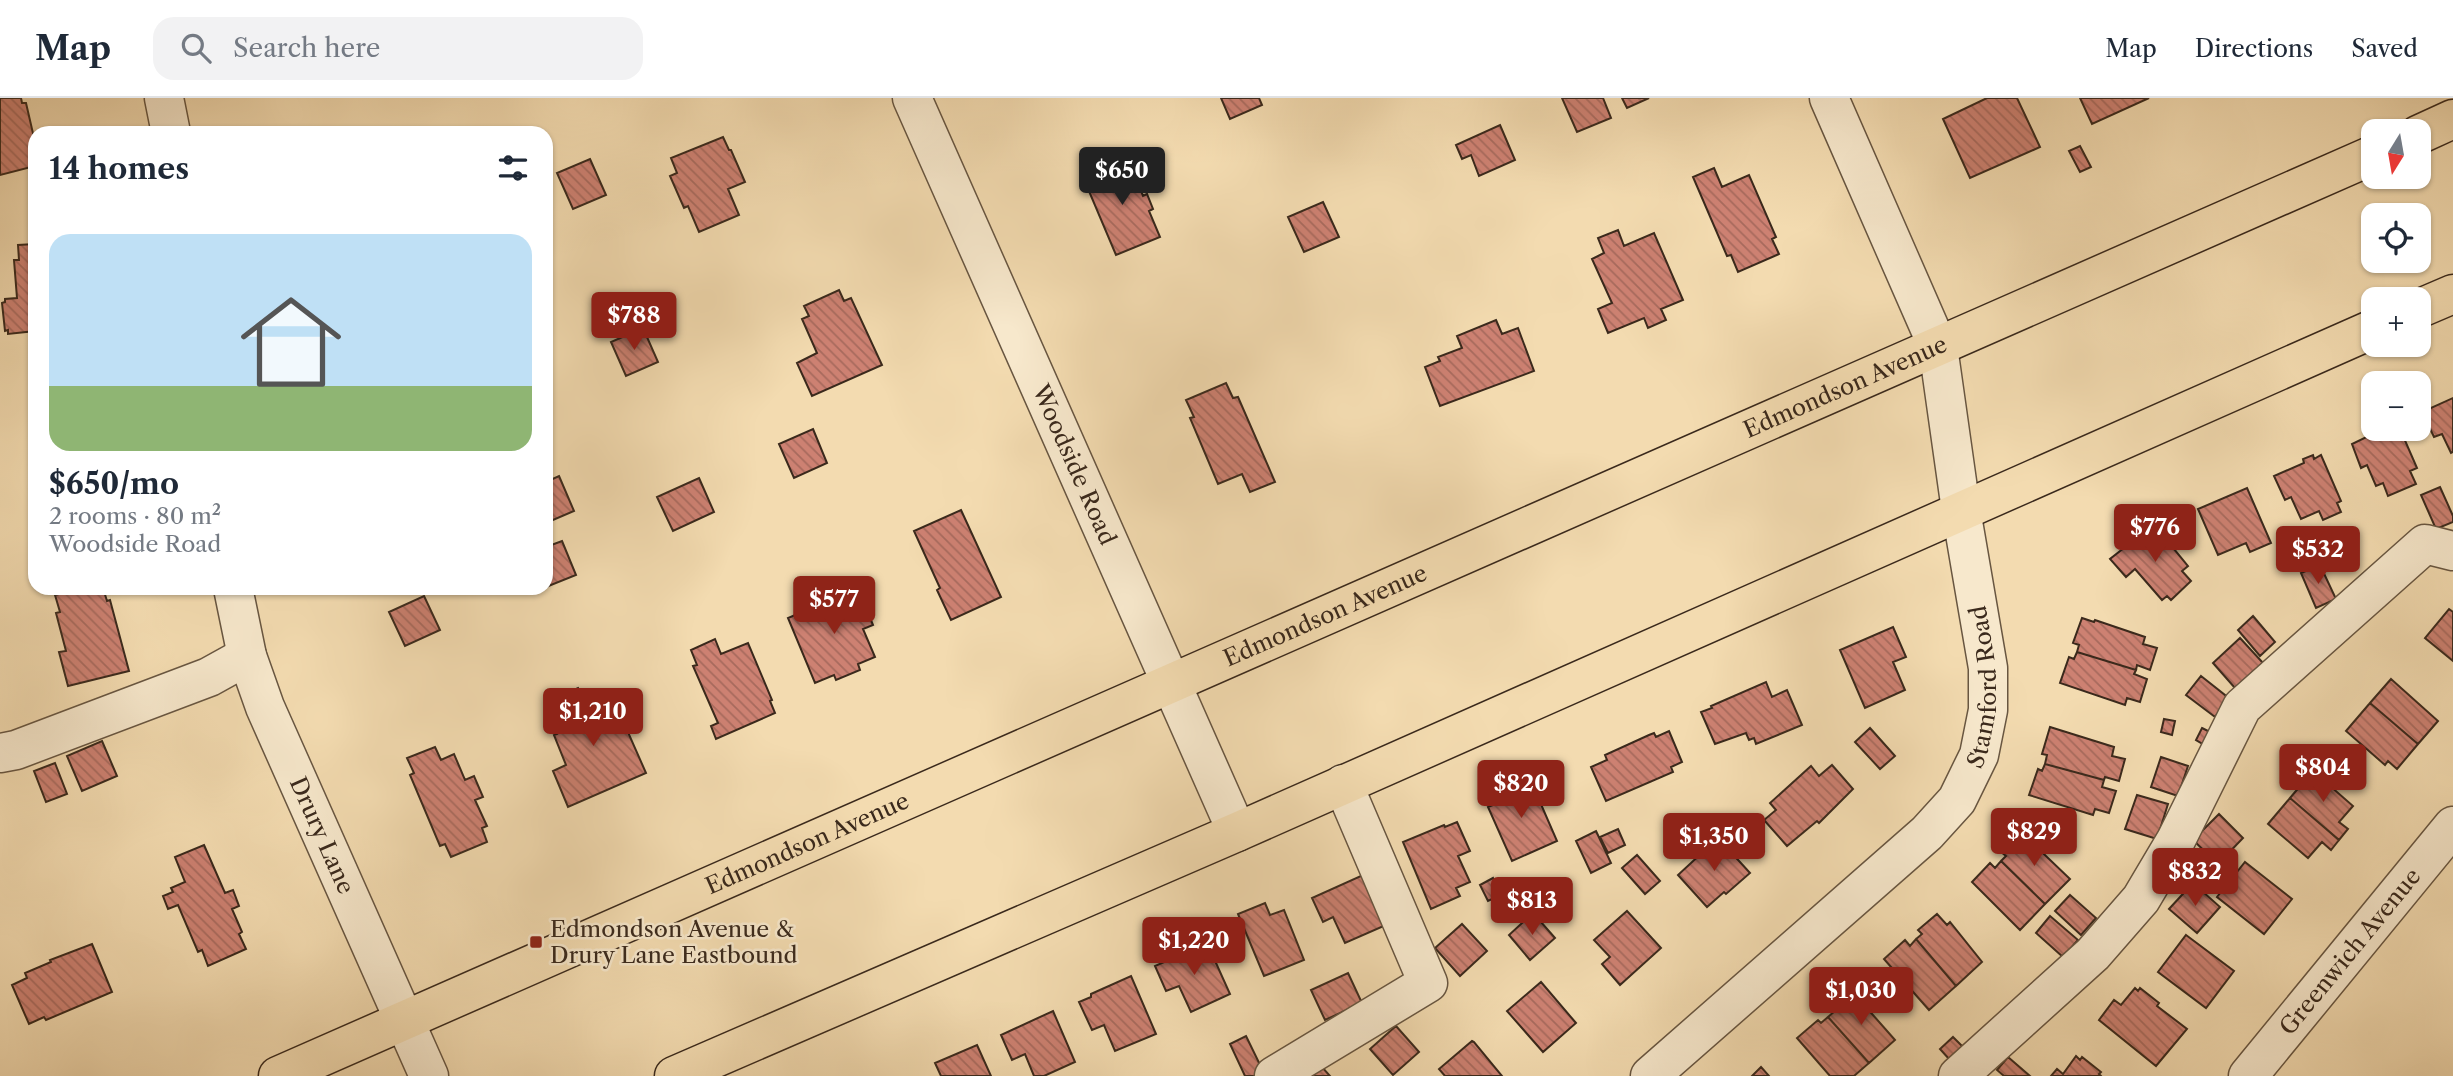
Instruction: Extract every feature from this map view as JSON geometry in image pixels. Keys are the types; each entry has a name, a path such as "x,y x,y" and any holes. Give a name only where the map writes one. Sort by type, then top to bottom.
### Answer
{"main road":[{"path":"2431,129 2453,119"},
{"name":"Edmondson Avenue","path":"278,1076 1169,682 2361,160"},
{"path":"2431,303 2453,294"},
{"path":"674,1076 1237,832 2361,335"}],"street":[{"path":"164,98 170,126"},
{"name":"Woodside Road","path":"912,98 1237,832"},
{"name":"Stamford Road","path":"1650,1076 1927,833 1957,800 1979,755 1988,710 1988,668 1961,510 1938,347 1829,98"},
{"path":"1958,1076 2092,954 2141,899 2176,840 2242,707 2425,544 2453,551"},
{"name":"Drury Lane","path":"234,595 247,656 265,707 429,1076"},
{"path":"0,753 16,750 209,677 247,656"},
{"path":"1274,1076 1428,983 1343,784"},
{"name":"Greenwich Avenue","path":"2248,1076 2450,836"}],"building":[{"path":"0,98 21,98 22,103 26,103 31,126 28,126 28,168 0,175"},
{"path":"1221,98 1259,98 1262,105 1230,119"},
{"path":"1562,98 1603,98 1611,118 1577,132"},
{"path":"1622,98 1649,98 1627,108"},
{"path":"1987,98 2017,98 2040,147 1970,178 1943,119"},
{"path":"2080,98 2149,98 2092,124"},
{"path":"1500,125 1515,160 1479,176 1471,155 1462,159 1456,145"},
{"path":"723,137 745,182 728,189 739,215 699,232 688,206 684,208 670,176 677,173 671,158"},
{"path":"2080,146 2091,167 2080,172 2069,151"},
{"path":"1127,158 1143,196 1147,194 1153,209 1149,211 1160,237 1116,255 1083,177"},
{"path":"590,159 606,195 573,209 557,173"},
{"path":"1714,168 1722,187 1749,175 1776,237 1772,239 1779,254 1738,272 1731,255 1727,256 1693,177"},
{"path":"1323,202 1339,237 1304,252 1288,217"},
{"path":"1618,230 1624,246 1654,233 1683,300 1661,309 1666,320 1648,328 1644,318 1608,333 1598,309 1612,303 1592,259 1604,253 1598,238"},
{"path":"28,244 28,332 8,334 8,330 5,331 2,303 5,299 17,298 14,260 19,260 18,245"},
{"path":"839,290 844,301 851,298 882,365 812,396 797,363 817,353 802,319 809,316 804,306"},
{"path":"1496,320 1502,334 1518,328 1534,371 1440,406 1425,367 1440,361 1438,357 1462,348 1457,336"},
{"path":"643,328 658,362 626,376 611,342"},
{"path":"1226,383 1233,398 1238,397 1275,482 1250,492 1242,474 1218,484 1190,418 1194,417 1186,400"},
{"path":"2453,398 2451,453 2442,434 2434,437 2431,431 2431,408"},
{"path":"813,429 827,463 794,478 779,444"},
{"path":"2361,440 2405,441 2417,468 2410,471 2416,484 2388,496 2383,483 2376,486 2367,465 2361,468 2352,444"},
{"path":"2313,455 2314,459 2321,455 2341,501 2337,503 2341,512 2323,520 2319,511 2301,519 2291,497 2285,500 2274,476 2304,463 2303,459"},
{"path":"559,476 574,511 553,520 553,479"},
{"path":"699,478 714,512 673,531 657,497"},
{"path":"2440,487 2453,522 2436,529 2421,495"},
{"path":"2247,488 2271,543 2250,552 2246,543 2218,555 2198,509"},
{"path":"961,510 1001,597 951,620 937,590 940,588 914,531"},
{"path":"2156,527 2188,566 2182,571 2191,581 2171,600 2167,596 2162,600 2135,569 2126,577 2110,559 2129,544 2132,547"},
{"path":"562,541 576,575 553,584 553,544"},
{"path":"2320,565 2336,599 2316,608 2301,573"},
{"path":"858,588 873,625 863,629 875,657 858,664 860,670 836,680 834,675 815,683 788,618"},
{"path":"55,595 105,595 107,601 110,600 129,671 68,686 59,652 66,651 56,613 60,612"},
{"path":"424,596 440,630 405,646 389,612"},
{"path":"2449,609 2453,612 2453,661 2425,638"},
{"path":"2253,616 2275,642 2260,656 2238,630"},
{"path":"2082,618 2145,637 2143,644 2157,648 2150,670 2137,665 2136,670 2077,652 2079,645 2073,643"},
{"path":"1893,627 1906,657 1893,662 1905,690 1865,708 1840,650"},
{"path":"2240,638 2263,663 2235,688 2213,663"},
{"path":"715,639 721,654 748,643 775,713 716,739 711,726 718,723 693,666 697,665 691,650"},
{"path":"2077,652 2136,670 2134,674 2147,679 2140,702 2127,698 2125,705 2060,683 2069,657 2074,659"},
{"path":"2201,676 2230,699 2215,717 2186,695"},
{"path":"2391,679 2438,721 2418,744 2370,703"},
{"path":"1766,682 1772,697 1787,690 1802,725 1756,744 1754,738 1749,740 1746,733 1715,744 1701,712"},
{"path":"578,688 587,708 609,698 613,706 616,705 646,773 568,807 553,771 566,765 554,735 557,734 553,726 562,722 553,699"},
{"path":"2370,703 2418,744 2397,769 2388,761 2385,765 2346,731"},
{"path":"2164,719 2175,721 2172,735 2161,732"},
{"path":"2050,727 2114,747 2112,756 2125,759 2119,781 2105,777 2104,780 2045,764 2047,755 2042,754"},
{"path":"1870,728 1895,756 1880,769 1855,742"},
{"path":"2202,728 2214,734 2208,747 2196,740"},
{"path":"1669,731 1682,762 1671,767 1673,772 1606,801 1591,767 1607,760 1605,755 1654,733 1656,737"},
{"path":"102,741 117,776 82,791 67,756"},
{"path":"435,747 441,760 454,754 465,780 474,776 483,797 475,800 487,826 482,828 487,842 451,857 445,844 440,846 410,775 414,773 407,758"},
{"path":"2161,757 2188,766 2178,796 2151,787"},
{"path":"55,763 67,794 46,802 34,771"},
{"path":"2045,764 2104,780 2102,787 2116,791 2109,813 2095,809 2093,815 2029,795 2038,769 2042,771"},
{"path":"1832,765 1853,789 1819,823 1817,821 1787,846 1764,820 1776,810 1770,803 1811,766 1819,776"},
{"path":"2313,771 2353,806 2339,822 2348,829 2339,840 2290,798"},
{"path":"1530,779 1557,841 1512,861 1488,807 1493,805 1489,796"},
{"path":"2137,795 2168,804 2157,839 2125,829"},
{"path":"2290,798 2339,840 2331,850 2322,842 2308,858 2268,824"},
{"path":"2219,814 2243,838 2218,864 2193,840"},
{"path":"1457,822 1470,851 1458,856 1470,882 1456,888 1460,896 1431,909 1403,842"},
{"path":"1618,829 1625,845 1608,853 1600,837"},
{"path":"1596,831 1611,863 1591,873 1576,841"},
{"path":"2021,832 2070,879 2045,904 2001,861 2006,856 2001,852"},
{"path":"1718,838 1750,873 1707,907 1678,875"},
{"path":"204,845 225,893 233,890 239,906 232,909 246,949 208,966 202,950 198,952 178,905 168,909 163,896 173,892 171,888 185,882 175,857"},
{"path":"1637,855 1660,881 1645,894 1622,868"},
{"path":"2001,861 2045,904 2020,930 1972,882 1990,863 1995,868"},
{"path":"2245,862 2292,899 2264,934 2217,897"},
{"path":"1363,875 1386,925 1345,943 1333,917 1323,922 1312,898"},
{"path":"1493,878 1501,895 1488,901 1480,885"},
{"path":"2193,883 2220,907 2197,933 2169,909"},
{"path":"2070,895 2096,918 2081,935 2055,911"},
{"path":"1265,903 1270,915 1284,910 1304,960 1264,976 1238,914"},
{"path":"1627,911 1661,948 1620,985 1602,964 1610,957 1594,940"},
{"path":"1533,913 1555,938 1530,960 1509,935"},
{"path":"1937,914 1947,925 1950,922 1982,962 1956,986 1916,939 1922,934 1918,930"},
{"path":"2050,916 2078,940 2063,957 2036,933"},
{"path":"1462,924 1487,951 1460,976 1435,948"},
{"path":"2186,935 2234,971 2206,1008 2158,972"},
{"path":"1916,939 1956,986 1929,1010 1884,959 1905,940 1910,946"},
{"path":"1207,943 1230,994 1191,1012 1179,986 1166,991 1155,966"},
{"path":"92,944 112,992 46,1020 44,1017 29,1024 12,985 27,978 25,973 51,962 50,960"},
{"path":"1348,973 1362,1003 1325,1020 1311,990"},
{"path":"1131,976 1156,1034 1115,1051 1104,1025 1092,1030 1079,1002"},
{"path":"1541,982 1576,1023 1543,1052 1507,1011"},
{"path":"2135,988 2138,991 2140,988 2159,1003 2157,1006 2187,1029 2156,1066 2099,1020 2114,1000 2121,1005"},
{"path":"1851,990 1895,1040 1869,1063 1828,1017 1837,1009 1834,1005"},
{"path":"1053,1011 1075,1062 1044,1076 1034,1076 1025,1054 1012,1060 1001,1035"},
{"path":"1828,1017 1869,1063 1854,1076 1830,1076 1797,1038 1818,1020 1821,1023"},
{"path":"1396,1026 1419,1052 1393,1075 1370,1049"},
{"path":"1246,1036 1264,1073 1256,1076 1245,1076 1230,1044"},
{"path":"1953,1037 1964,1048 1950,1060 1940,1049"},
{"path":"1472,1041 1502,1076 1445,1076 1439,1069"},
{"path":"977,1045 991,1076 941,1076 935,1063"},
{"path":"2076,1056 2080,1060 2082,1057 2101,1072 2101,1076 2051,1076 2057,1069 2063,1074"},
{"path":"2008,1057 2030,1076 2004,1076 1997,1070"},
{"path":"1321,1066 1330,1076 1310,1076"},
{"path":"1761,1067 1769,1076 1752,1076"}],"place":[{"name":"Edmondson Avenue & Drury Lane Eastbound","path":"536,942"}]}
